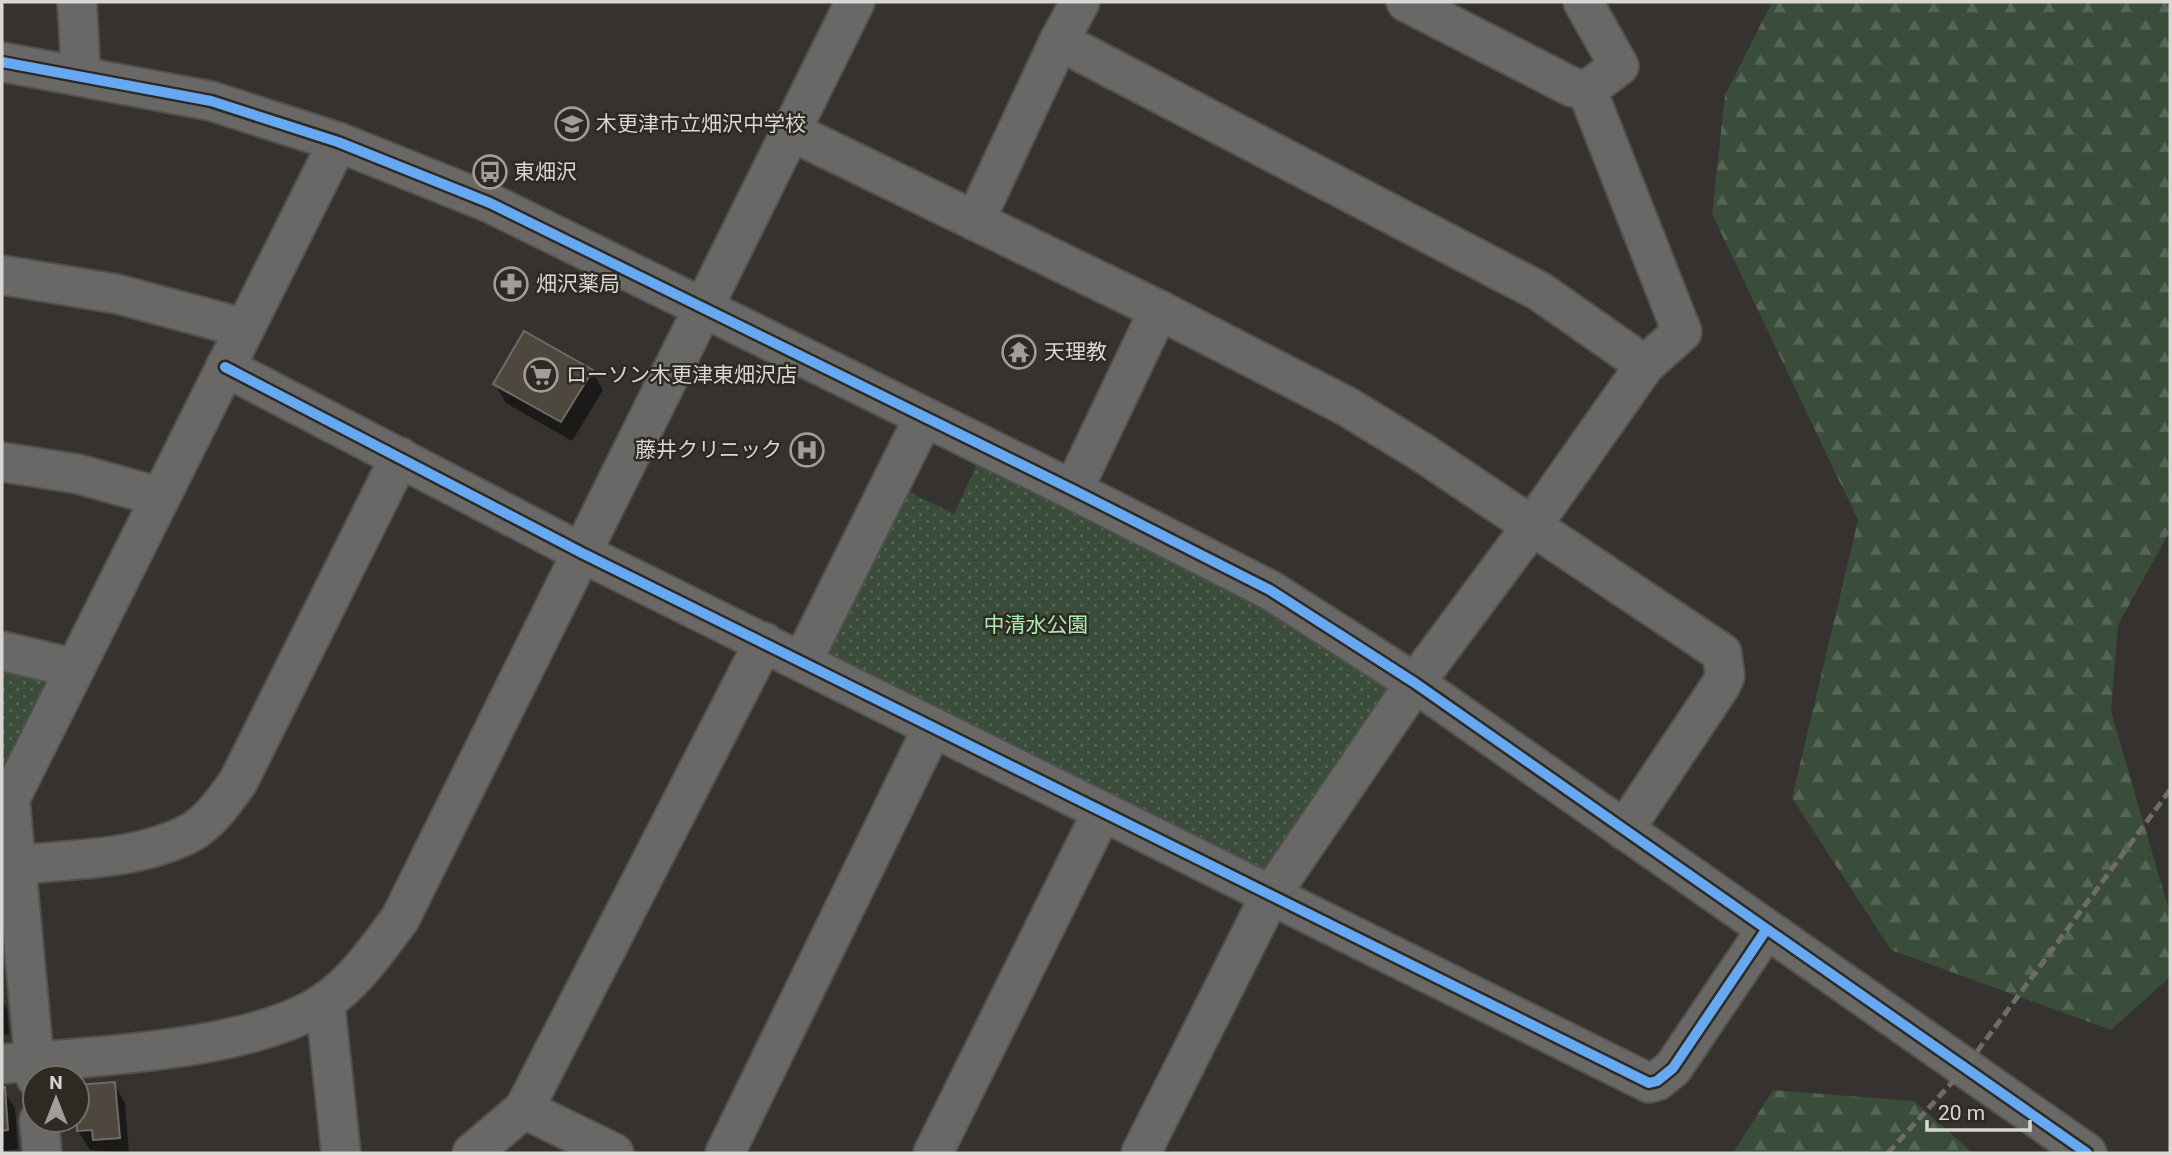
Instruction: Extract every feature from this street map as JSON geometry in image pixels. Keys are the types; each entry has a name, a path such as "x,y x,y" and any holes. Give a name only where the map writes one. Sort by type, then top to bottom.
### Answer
{"street":[{"path":"77,2 81,75"},
{"path":"53,1064 220,1041 285,1022 325,1002 365,965 400,919 855,2"},
{"path":"975,221 1080,2"},
{"path":"1406,2 1572,88 1587,90 1619,66 1583,2"},
{"path":"1059,41 1539,291 1645,365"},
{"path":"2,62 211,101 338,142 490,204 1073,490 1269,590 1415,683 2087,1153"},
{"path":"1141,1153 1270,896 1415,683 1531,527 1645,365 1682,332 1587,90"},
{"path":"792,132 1159,310 1346,406 1423,453 1722,653 1725,676 1721,685 1623,830"},
{"path":"24,1064 16,865 10,799 73,668 338,142"},
{"path":"2,275 117,294 244,328"},
{"path":"1073,490 1159,310"},
{"path":"225,367 582,553 1649,1083 1657,1081 1673,1068 1766,930"},
{"path":"802,662 923,417"},
{"path":"16,865 150,849 192,832 220,807 238,782 400,457"},
{"path":"2,462 78,474 160,496"},
{"path":"472,1153 524,1109 764,642"},
{"path":"2,651 73,668"},
{"path":"725,1153 933,727"},
{"path":"933,1153 1102,812"},
{"path":"325,1002 341,1153"},
{"path":"524,1109 614,1153"},
{"path":"40,1134 42,1153"}],"green space":[{"path":"1772,2 2170,2 2170,531 2118,625 2111,711 2170,914 2170,977 2111,1030 1891,950 1792,798 1858,520 1712,214 1725,95"},
{"name":"中清水公園","path":"985,447 1415,683 1270,896 802,662 891,483 954,514"},
{"path":"2,663 42,679 44,695 2,776"},
{"path":"1773,1090 1914,1101 1973,1153 1733,1153"}],"building":[{"path":"524,331 593,370 561,422 493,384"},
{"path":"115,1082 120,1138 93,1140 91,1084"},
{"path":"2,1087 5,1087 8,1130 2,1131"}],"railway":[{"path":"1888,1153 1965,1068 2170,790"}],"cycle path":[{"path":"2,62 211,101 338,142 490,203 1270,590 1415,683 2087,1153"},
{"path":"225,367 582,553 1649,1083 1657,1081 1673,1068 1766,930"}],"place":[{"name":"木更津市立畑沢中学校","path":"572,124"},
{"name":"東畑沢","path":"490,172"},
{"name":"畑沢薬局","path":"511,284"},
{"name":"天理教","path":"1019,352"},
{"name":"ローソン木更津東畑沢店","path":"541,375"},
{"name":"藤井クリニック","path":"807,450"}]}
